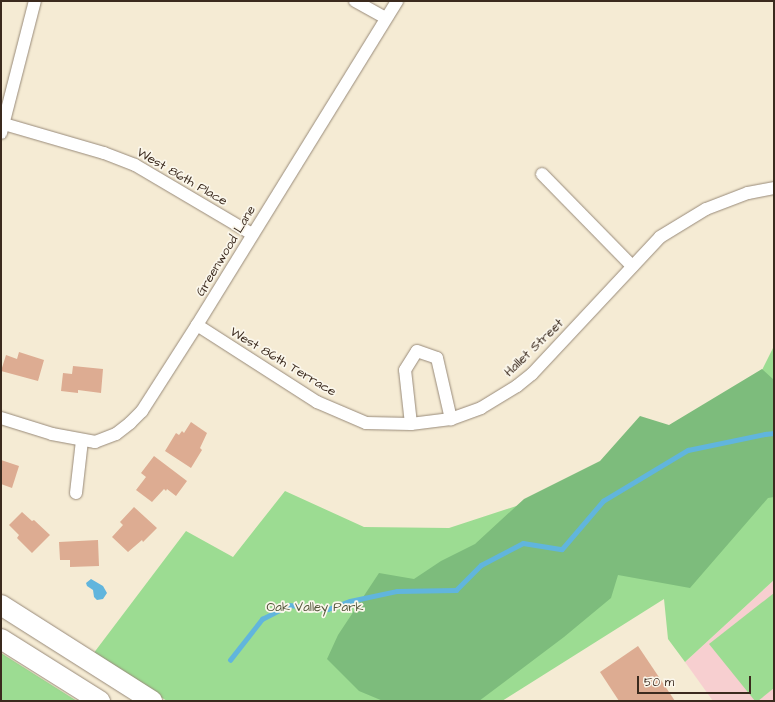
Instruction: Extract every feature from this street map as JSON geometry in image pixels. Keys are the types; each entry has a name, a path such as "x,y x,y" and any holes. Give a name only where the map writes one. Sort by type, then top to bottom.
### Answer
{"main road":[{"path":"1,605 152,701"},
{"path":"1,639 100,701"}],"street":[{"path":"2,129 34,1"},
{"path":"355,1 386,18"},
{"name":"Greenwood Lane","path":"82,440 94,442 116,434 130,424 142,411 197,325 397,1"},
{"name":"West 86th Place","path":"2,129 104,153 135,165 252,234"},
{"path":"542,174 632,266"},
{"name":"Hallet Street","path":"451,418 480,408 517,386 532,374 660,237 706,209 748,193 774,188"},
{"name":"West 86th Terrace","path":"197,325 317,402 366,423 411,424 451,418"},
{"path":"411,424 406,370 417,351 437,358 451,418"},
{"path":"1,418 52,434 82,440 76,493"}],"shaded area":[{"path":"774,580 774,701 713,701 685,662"}],"green space":[{"name":"Oak Valley Park","path":"774,346 774,580 685,662 668,639 664,599 502,701 167,701 93,654 186,531 233,557 285,491 364,527 449,528 538,499 759,376"},
{"path":"762,369 774,380 774,497 768,498 690,588 618,575 611,598 564,637 479,701 383,701 359,691 327,659 338,635 379,573 414,579 441,561 475,544 524,499 600,461 640,416 669,425"},
{"path":"774,593 774,688 758,701 755,701 709,644"},
{"path":"1,653 77,701 1,701"}],"water":[{"path":"91,579 103,586 107,593 103,599 97,600 94,597 93,590 87,586 86,583"}],"building":[{"path":"19,352 44,360 38,381 1,371 6,355 17,359"},
{"path":"73,366 103,369 101,393 78,390 78,393 61,391 63,373 72,374"},
{"path":"191,422 207,433 200,448 202,450 191,468 165,451 176,433 179,435 182,431 184,433"},
{"path":"154,456 187,481 176,496 167,489 166,491 164,489 152,502 136,490 146,477 141,473"},
{"path":"1,460 19,466 12,488 1,484"},
{"path":"134,507 157,528 143,542 142,540 128,552 112,537 123,525 120,522"},
{"path":"22,512 32,521 34,520 50,535 32,553 17,538 19,535 9,525"},
{"path":"98,540 99,566 70,567 70,560 60,560 59,542"},
{"path":"638,646 675,701 619,701 600,672"}],"waterway":[{"path":"230,660 262,619 289,605 328,609 350,601 397,591 456,590 481,565 523,543 562,549 603,501 688,450 774,433"}]}
